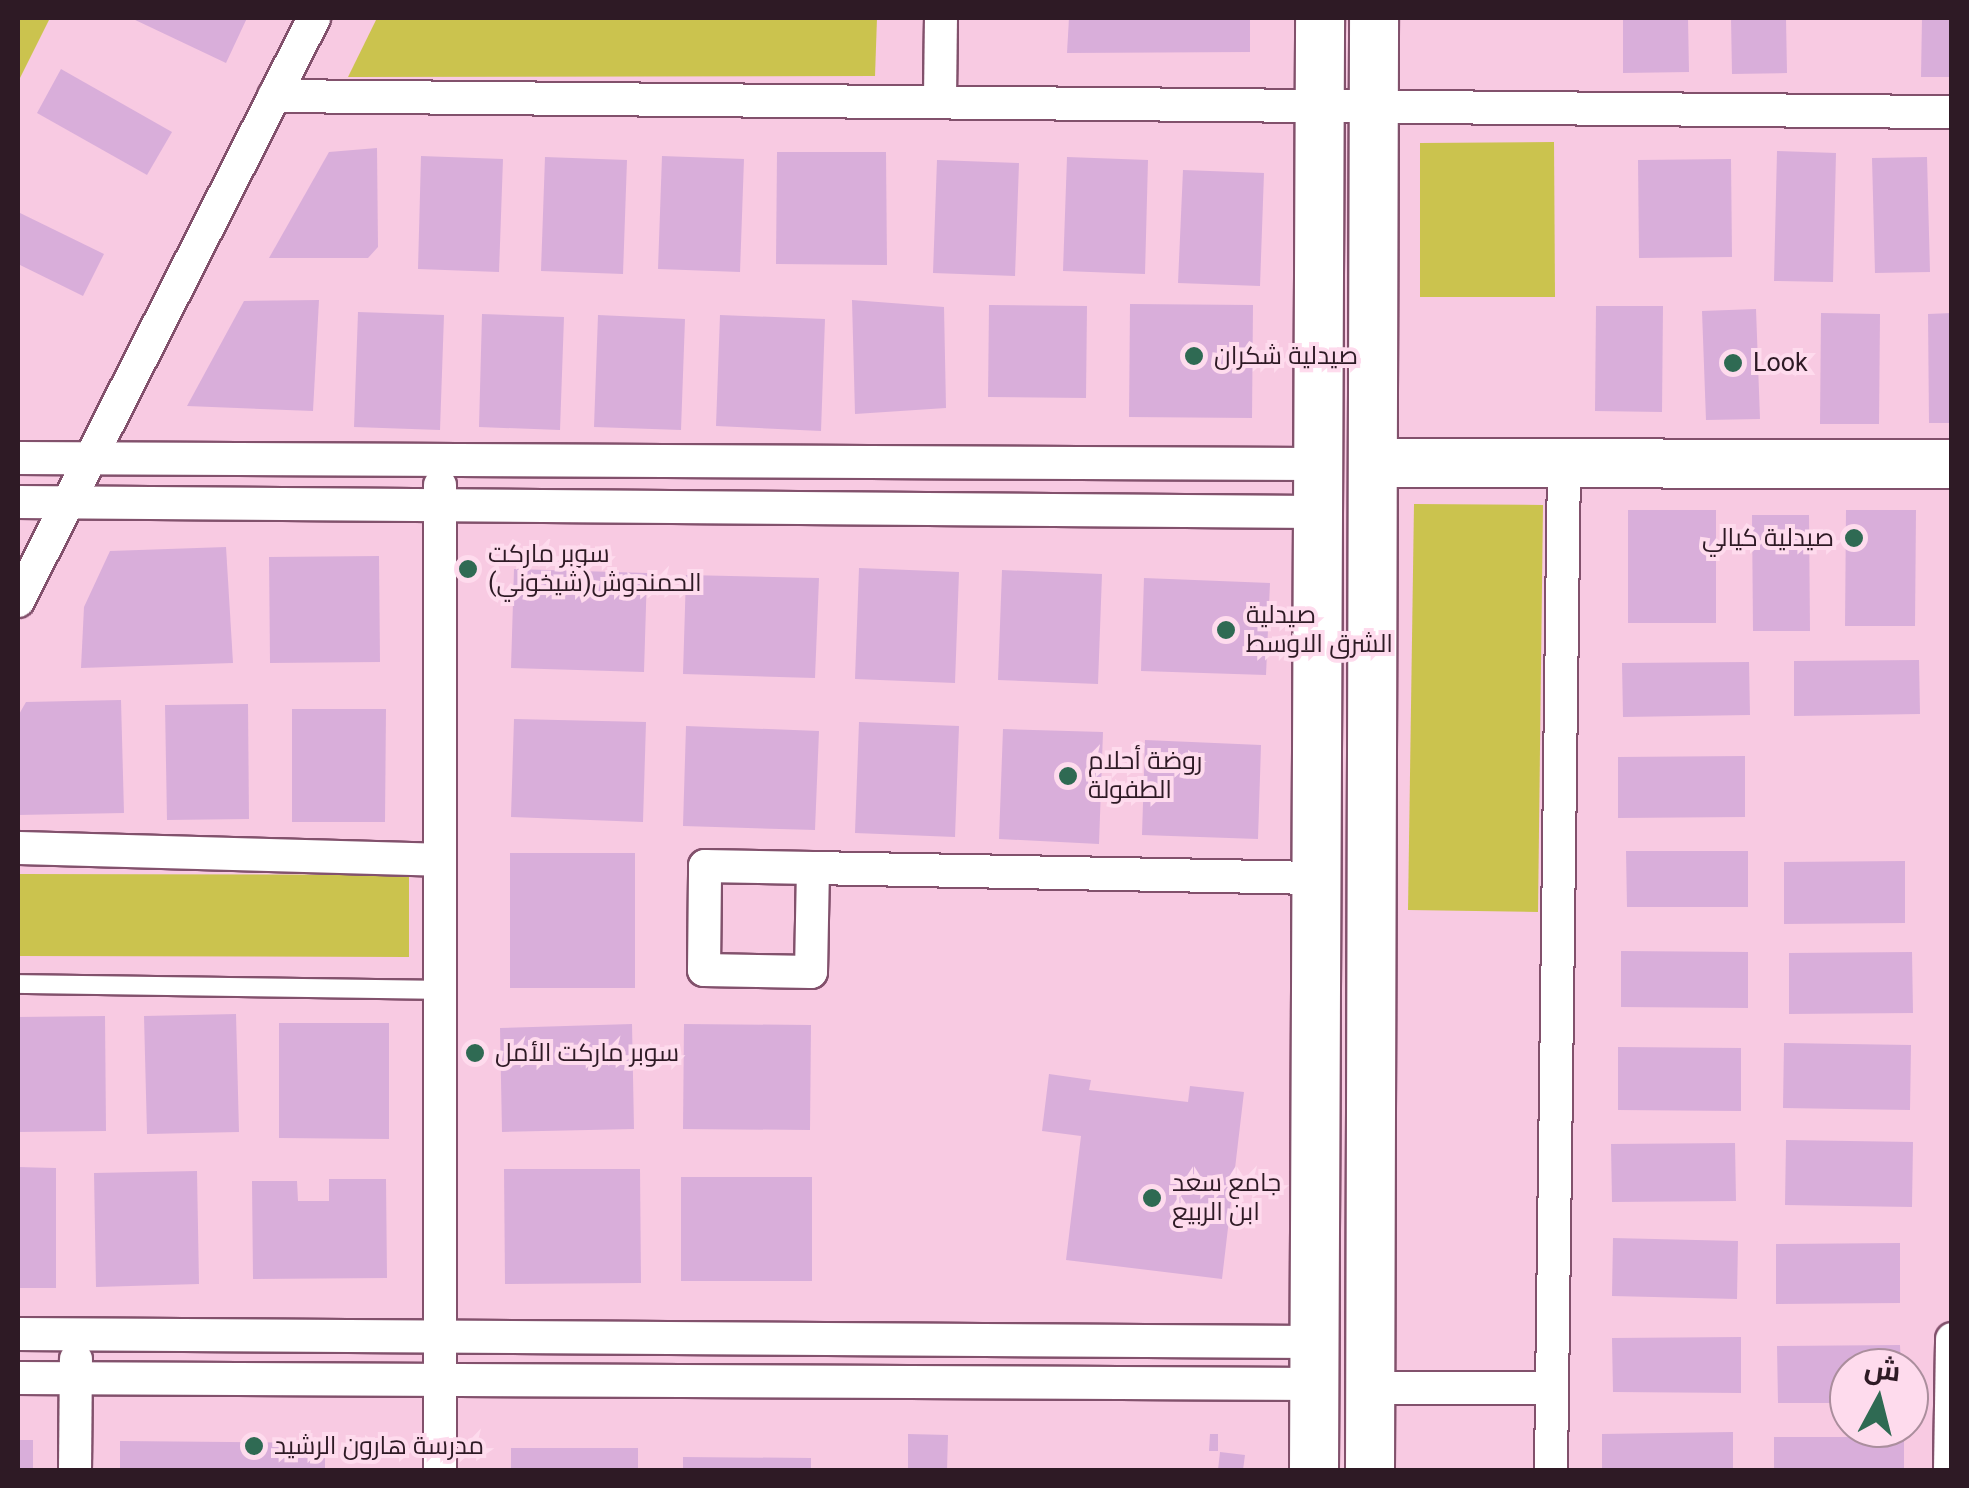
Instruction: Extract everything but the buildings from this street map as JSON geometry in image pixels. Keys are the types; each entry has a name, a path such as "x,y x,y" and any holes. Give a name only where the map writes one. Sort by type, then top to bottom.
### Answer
{"street":[{"path":"18,601 314,18"},
{"path":"940,98 941,18"},
{"path":"1314,1470 1316,512 1312,464 1320,18"},
{"path":"1370,1470 1374,18"},
{"path":"274,96 940,98 1320,109 1952,112"},
{"path":"18,458 1312,464"},
{"path":"440,459 440,1470"},
{"path":"1372,462 1952,464"},
{"path":"1551,1470 1564,464"},
{"path":"18,502 1316,512"},
{"path":"18,848 440,860"},
{"path":"814,868 812,972 704,970 705,866 814,868 1315,878"},
{"path":"18,1334 440,1337 1315,1363"},
{"path":"76,1470 77,1335"},
{"path":"1950,1470 1952,1340"},
{"path":"18,1378 440,1382 1315,1363"},
{"path":"1370,1388 1552,1388"}],"lane":[{"path":"18,984 440,990"}],"shaded area":[{"path":"18,18 50,18 18,82"},
{"path":"377,18 877,18 875,76 348,77"},
{"path":"1554,142 1555,297 1420,297 1420,143"},
{"path":"1414,504 1543,505 1538,912 1408,910"},
{"path":"18,874 409,875 409,957 18,956"}],"place":[{"name":"صيدلية شكران","path":"1194,356"},
{"name":"Look","path":"1733,363"},
{"name":"صيدلية كيالي","path":"1854,538"},
{"name":"سوبر ماركت الحمندوش(شيخوني)","path":"468,569"},
{"name":"صيدلية الشرق الاوسط","path":"1226,630"},
{"name":"روضة أحلام الطفولة","path":"1068,776"},
{"name":"سوبر ماركت الأمل","path":"475,1053"},
{"name":"جامع سعد ابن الربيع","path":"1152,1198"},
{"name":"مدرسة هارون الرشيد","path":"254,1446"}]}
